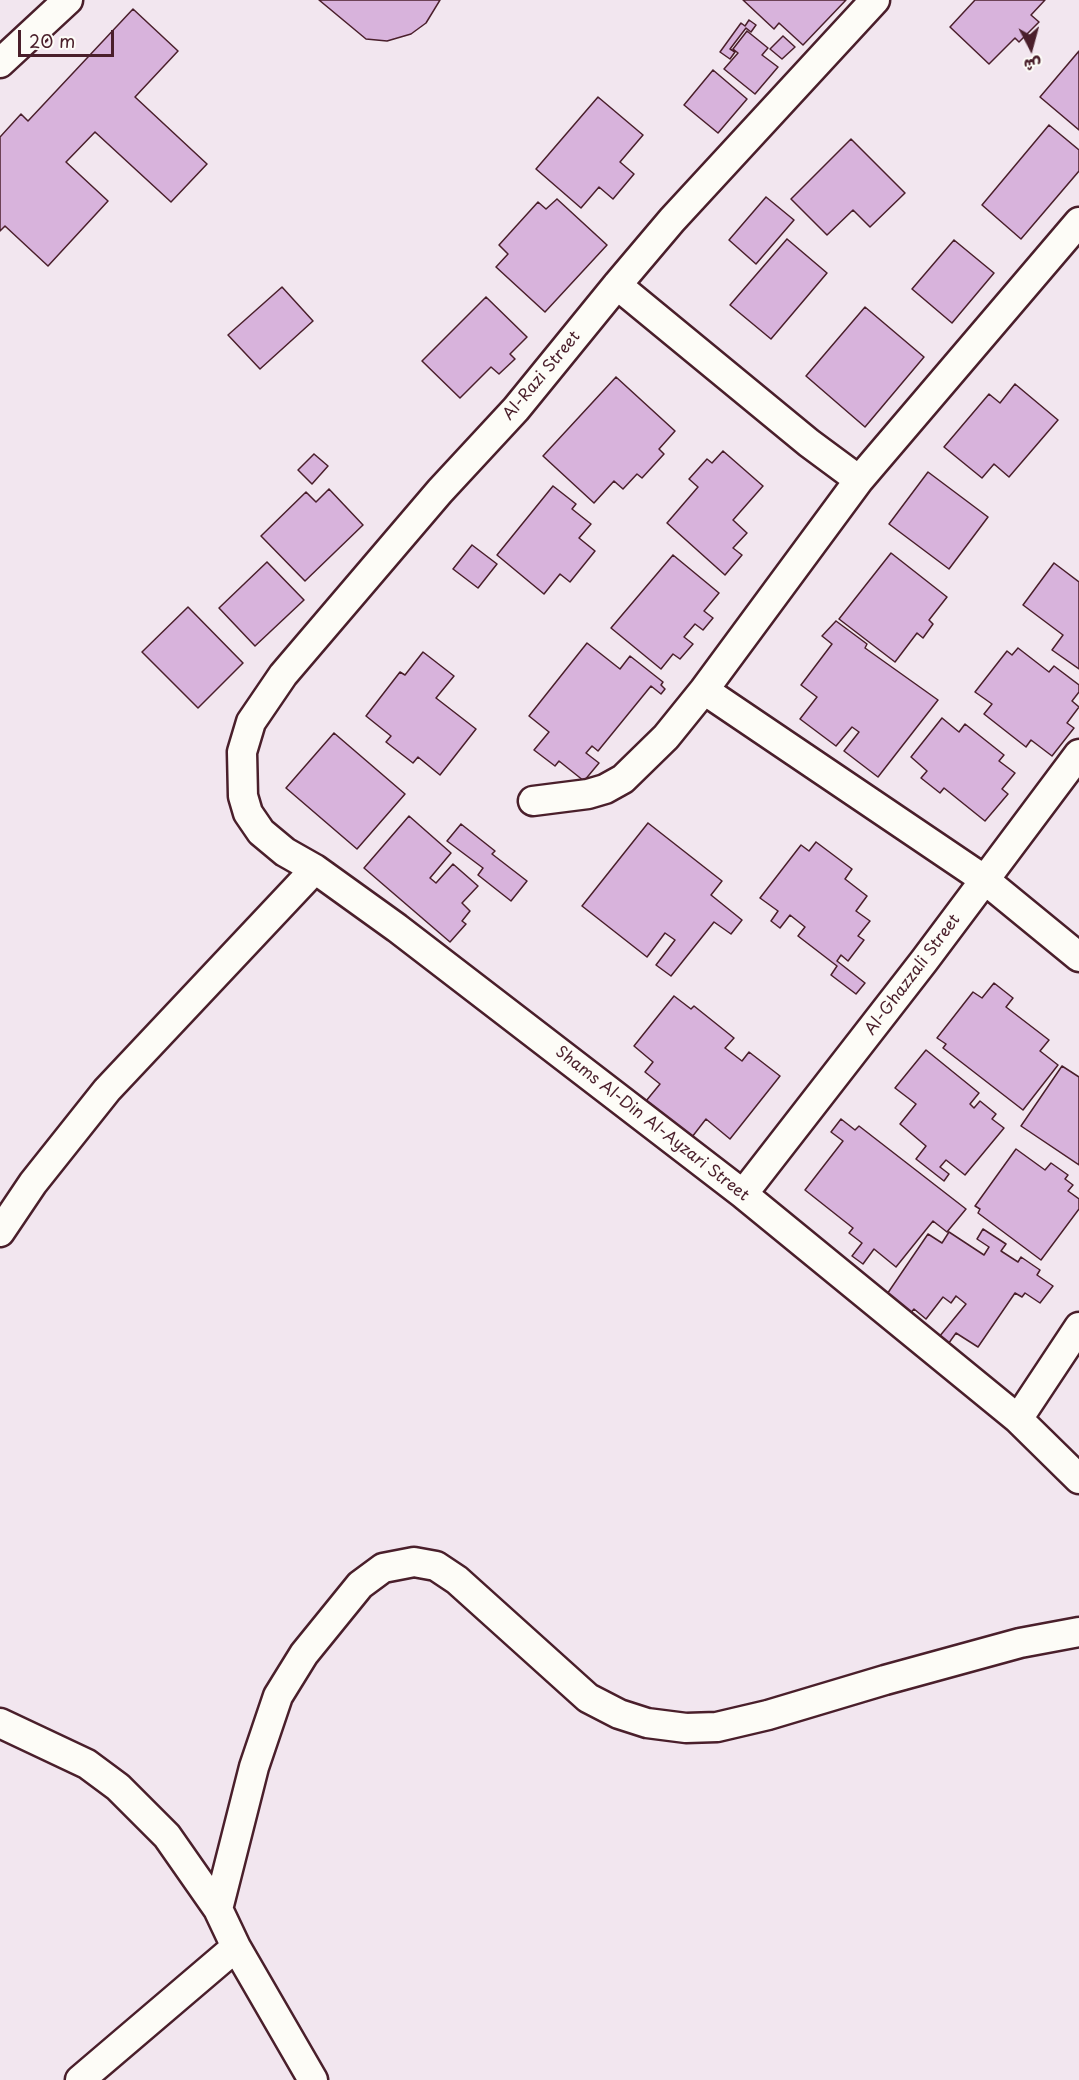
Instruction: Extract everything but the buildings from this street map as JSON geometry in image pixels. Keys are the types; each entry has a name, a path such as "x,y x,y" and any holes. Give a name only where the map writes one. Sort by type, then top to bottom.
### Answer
{"street":[{"path":"0,63 68,0"},
{"name":"Al-Razi Street","path":"242,770 244,741 250,722 283,675 440,492 516,410 616,285 672,220 875,0"},
{"path":"533,801 588,794 605,789 623,779 666,737 704,690 859,480 1079,222"},
{"path":"616,285 859,480"},
{"path":"704,690 985,880 1079,957"},
{"name":"Al-Ghazzali Street","path":"743,1194 924,961 1079,754"},
{"name":"Shams Al-Din Al-Ayzari Street","path":"242,770 243,796 248,813 261,832 285,852 315,869 397,928 743,1194 1018,1419 1079,1479"},
{"path":"0,1232 33,1183 107,1090 315,869"},
{"path":"1018,1419 1079,1326"},
{"path":"218,1909 254,1767 278,1696 304,1654 360,1585 383,1568 414,1562 436,1566 456,1580 588,1698 619,1714 638,1720 686,1728 717,1727 768,1715 1020,1642 1079,1632"},
{"path":"0,1723 87,1764 118,1787 167,1836 218,1909 236,1947 313,2080"},
{"path":"80,2080 236,1947"}]}
